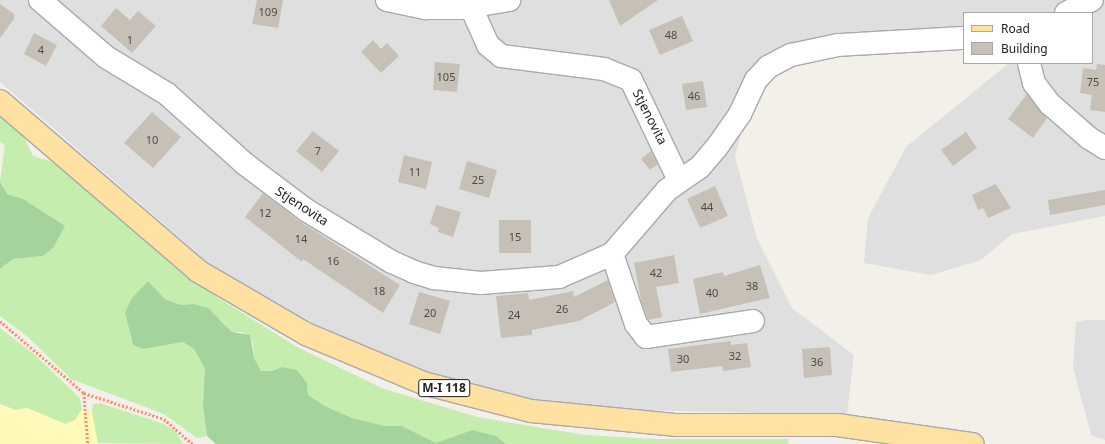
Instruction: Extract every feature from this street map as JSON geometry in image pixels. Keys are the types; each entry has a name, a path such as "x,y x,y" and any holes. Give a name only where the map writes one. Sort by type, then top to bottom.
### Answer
{"main road":[{"name":"M-I 118","path":"0,101 198,271 306,334 423,383 530,411 677,425 837,425 973,444"}],"street":[{"name":"Stjenovita","path":"40,0 106,57 167,94 277,190 397,265 434,278 456,282 535,280 580,270 612,254 679,180 631,80 604,69 501,56 488,45 468,3"},
{"path":"387,0 426,8 509,0"},
{"path":"1068,12 1092,0"},
{"path":"679,180 700,167 730,130 756,80 768,67 791,55 838,45 963,38"},
{"path":"1029,64 1034,83 1050,104 1089,138 1105,148"},
{"path":"612,254 636,324 646,337 753,321"}],"path":[{"path":"0,321 84,393 164,419 193,444"},
{"path":"84,393 88,444"}],"shaded area":[{"path":"0,0 1105,0 1105,216 1012,234 981,260 931,275 864,263 868,218 906,147 1008,64 1093,64 1093,12 963,12 963,49 827,53 796,62 771,75 743,127 735,156 757,239 792,308 854,355 847,415 633,410 540,401 479,388 392,361 284,309 219,272 0,82"},
{"path":"1087,320 1105,320 1105,440 1091,435 1073,367 1076,322"}],"green space":[{"path":"0,115 23,135 33,156 53,162 171,262 220,299 297,347 384,389 477,417 585,435 653,439 789,439 788,444 506,444 496,436 472,430 436,443 402,426 385,426 352,418 325,406 308,395 307,383 282,367 272,371 261,371 254,358 253,343 243,332 232,332 221,320 193,304 181,305 165,299 148,281 131,299 125,313 133,345 143,349 183,342 194,349 205,369 206,382 203,406 207,436 197,438 164,414 71,379 28,337 0,316 0,269 13,259 43,256 53,248 64,227 23,199 6,194 0,182 5,145 0,142"},
{"path":"0,182 7,194 23,199 65,226 53,248 43,256 13,259 0,269"},
{"path":"148,281 165,299 181,305 193,304 208,308 232,332 250,335 254,358 261,371 272,371 282,367 297,370 307,383 308,395 325,406 352,418 385,426 402,426 436,443 472,430 496,436 506,444 216,444 207,436 203,406 205,369 194,349 183,342 143,349 133,345 125,313 131,299"},
{"path":"0,328 35,355 80,398 82,409 75,420 65,424 27,408 15,410 0,404"},
{"path":"100,403 164,424 176,432 183,444 96,443 92,412 93,404"}],"sand":[{"path":"0,404 15,410 27,408 65,424 75,420 82,409 92,412 98,444 0,444"}],"building":[{"path":"257,0 283,0 278,28 252,24"},
{"path":"609,0 658,0 620,26"},
{"path":"0,4 14,14 14,19 0,38"},
{"path":"116,8 130,20 138,11 156,26 132,53 101,26"},
{"path":"682,16 693,41 660,55 649,30"},
{"path":"34,33 57,45 46,66 24,54"},
{"path":"373,40 381,49 387,43 399,56 381,73 361,52"},
{"path":"435,62 460,64 457,92 433,90"},
{"path":"1097,64 1105,65 1105,112 1090,110 1092,95 1080,93 1083,68 1096,70"},
{"path":"703,81 707,107 686,110 682,84"},
{"path":"1027,94 1047,118 1033,138 1008,119"},
{"path":"152,112 181,137 153,168 124,143"},
{"path":"313,131 339,151 322,172 296,151"},
{"path":"966,132 977,148 953,166 941,150"},
{"path":"651,151 658,164 650,170 641,159"},
{"path":"404,155 432,162 426,189 398,182"},
{"path":"467,161 497,170 489,198 459,189"},
{"path":"996,184 1011,208 988,218 983,208 978,210 972,195"},
{"path":"715,186 728,216 700,228 687,199"},
{"path":"1105,190 1105,205 1050,215 1048,200"},
{"path":"263,193 299,221 400,285 383,313 303,259 302,262 245,217"},
{"path":"436,205 461,212 453,237 438,232 439,228 430,224"},
{"path":"499,220 531,220 531,253 499,253"},
{"path":"674,255 679,283 656,287 662,317 648,320 641,300 634,263"},
{"path":"760,265 770,298 700,314 693,279 723,272 724,276"},
{"path":"608,280 615,302 579,321 532,330 532,335 501,338 496,296 528,293 529,300 573,291 574,297"},
{"path":"419,292 450,301 440,334 409,324"},
{"path":"731,341 731,345 747,343 751,367 723,371 722,366 671,372 668,349"},
{"path":"830,347 832,375 804,378 802,349"}]}
